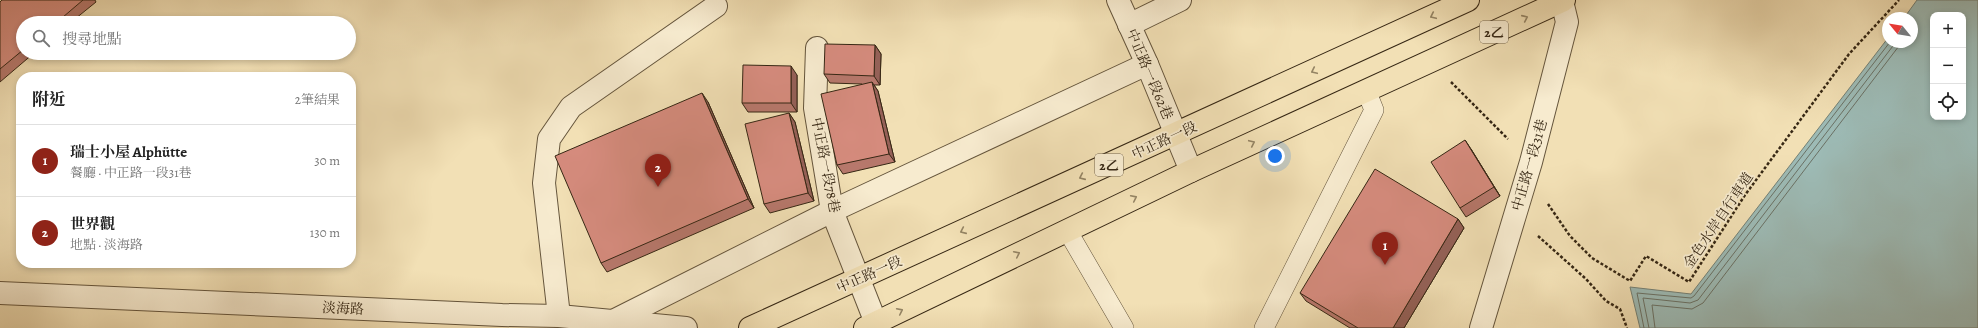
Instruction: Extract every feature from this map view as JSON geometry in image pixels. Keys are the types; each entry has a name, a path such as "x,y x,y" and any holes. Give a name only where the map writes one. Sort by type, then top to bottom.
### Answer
{"main road":[{"name":"2乙","path":"870,326 1191,171 1563,0"},
{"name":"中正路一段","path":"750,328 1462,1"}],"street":[{"name":"中正路一段62巷","path":"1118,0 1147,64 1191,171"},
{"path":"1129,25 1180,0"},
{"name":"中正路一段31巷","path":"1481,328 1531,162 1567,22 1563,0"},
{"path":"559,316 544,183 549,139 571,107 716,6"},
{"name":"中正路一段78巷","path":"817,48 815,108 832,211 858,279 870,326"},
{"path":"615,320 832,211 1147,64"},
{"name":"淡海路","path":"0,293 497,322 559,316 615,320 686,328"}],"lane":[{"path":"1264,328 1374,110 1366,90"},
{"path":"1067,230 1124,328"}],"path":[{"name":"金色水岸自行車道","path":"1547,202 1570,236 1592,258 1630,281 1646,256 1689,282 1745,195 1849,54 1898,0"},
{"path":"1445,77 1531,162"},
{"path":"1514,216 1586,279 1606,301 1620,309 1627,328"}],"water":[{"path":"1917,0 1978,0 1978,328 1640,328 1630,287 1691,294 1882,46 1882,48 1918,48 1918,12 1908,12"}],"building":[{"path":"2,0 83,0 64,16 16,16 16,56 0,69 0,2"},
{"path":"825,44 875,45 874,76 824,74"},
{"path":"743,65 791,66 791,103 742,103"},
{"path":"872,82 889,154 837,165 821,94"},
{"path":"702,93 748,199 601,263 555,156"},
{"path":"789,113 808,193 764,204 745,124"},
{"path":"1465,140 1494,187 1460,208 1431,162"},
{"path":"1375,169 1458,219 1393,328 1358,328 1300,293"}],"place":[{"name":"世界觀","path":"658,187"},
{"name":"瑞士小屋 Alphütte","path":"1385,265"}]}
